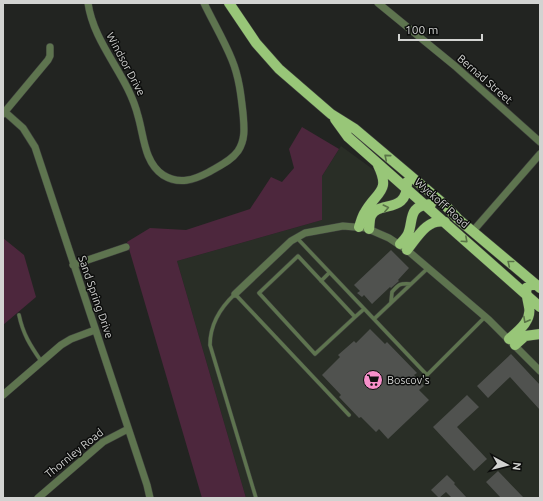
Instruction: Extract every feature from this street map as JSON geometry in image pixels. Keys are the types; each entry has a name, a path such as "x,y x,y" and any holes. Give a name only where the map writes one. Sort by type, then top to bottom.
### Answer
{"main road":[{"name":"Wyckoff Road","path":"229,3 246,30 279,69 331,114 355,129 445,205 458,219 538,286"},
{"name":"Wyckoff Road","path":"331,114 348,137 540,307"},
{"path":"359,227 365,212 383,186 383,177 377,163"},
{"path":"369,229 372,214 381,209 397,204 404,197 407,182 404,171"},
{"path":"403,247 413,214 419,208 433,204 458,219"},
{"path":"403,247 430,223 438,221 445,222"},
{"path":"512,342 529,318 530,310 526,290 527,287 531,285 538,286"},
{"path":"512,342 525,336 540,334"}],"street":[{"name":"Windsor Drive","path":"88,3 97,33 133,99 149,159 157,170 163,175 175,180 184,181 199,177 231,159 239,150 244,134 242,102 236,73 227,49 204,3"},
{"name":"Bernad Street","path":"378,3 455,66 540,142"},
{"path":"4,113 48,60 50,56 50,47"},
{"name":"Sand Spring Drive","path":"4,113 23,128 35,147 150,498"},
{"path":"473,231 540,154"},
{"path":"236,294 296,237 305,233 331,227 347,226 369,229 389,238 403,247 485,317 540,371"},
{"path":"73,265 126,247"},
{"path":"3,395 61,345 71,339 95,330"},
{"name":"Thornley Road","path":"38,498 103,442 128,429"}],"lane":[{"path":"296,237 427,375 485,317"},
{"path":"355,317 298,256 259,293 315,354 355,317 364,308"},
{"path":"374,319 428,268"},
{"path":"321,281 329,273"},
{"path":"391,302 391,293 399,284 411,284"},
{"path":"256,498 210,345 211,334 216,317 223,306 236,294 349,415"},
{"path":"19,315 28,342 41,361"}],"shaded area":[{"path":"302,127 339,149 322,176 322,220 177,261 246,498 202,498 127,242 150,228 186,230 250,209 271,177 282,182 294,168 289,149"},
{"path":"341,146 411,197 540,314 540,498 246,498 177,261 322,220 322,176"},
{"path":"3,238 24,255 36,297 3,325"}],"building":[{"path":"391,250 409,268 398,280 399,281 391,288 390,287 372,304 364,295 362,297 357,293 360,291 354,285"},
{"name":"Boscov's","path":"370,329 385,344 387,342 417,373 414,375 424,386 419,390 429,400 388,439 379,429 376,432 361,417 359,418 339,397 341,395 322,375 340,357 338,355 354,341 356,343"},
{"path":"511,354 540,385 540,410 510,377 488,398 477,386"},
{"path":"467,395 479,407 457,427 487,459 474,471 433,427"},
{"path":"498,471 524,498 501,498 486,482"},
{"path":"447,475 467,498 452,498 446,492 439,498 431,490"}],"place":[{"name":"Boscov's","path":"373,380"}]}
